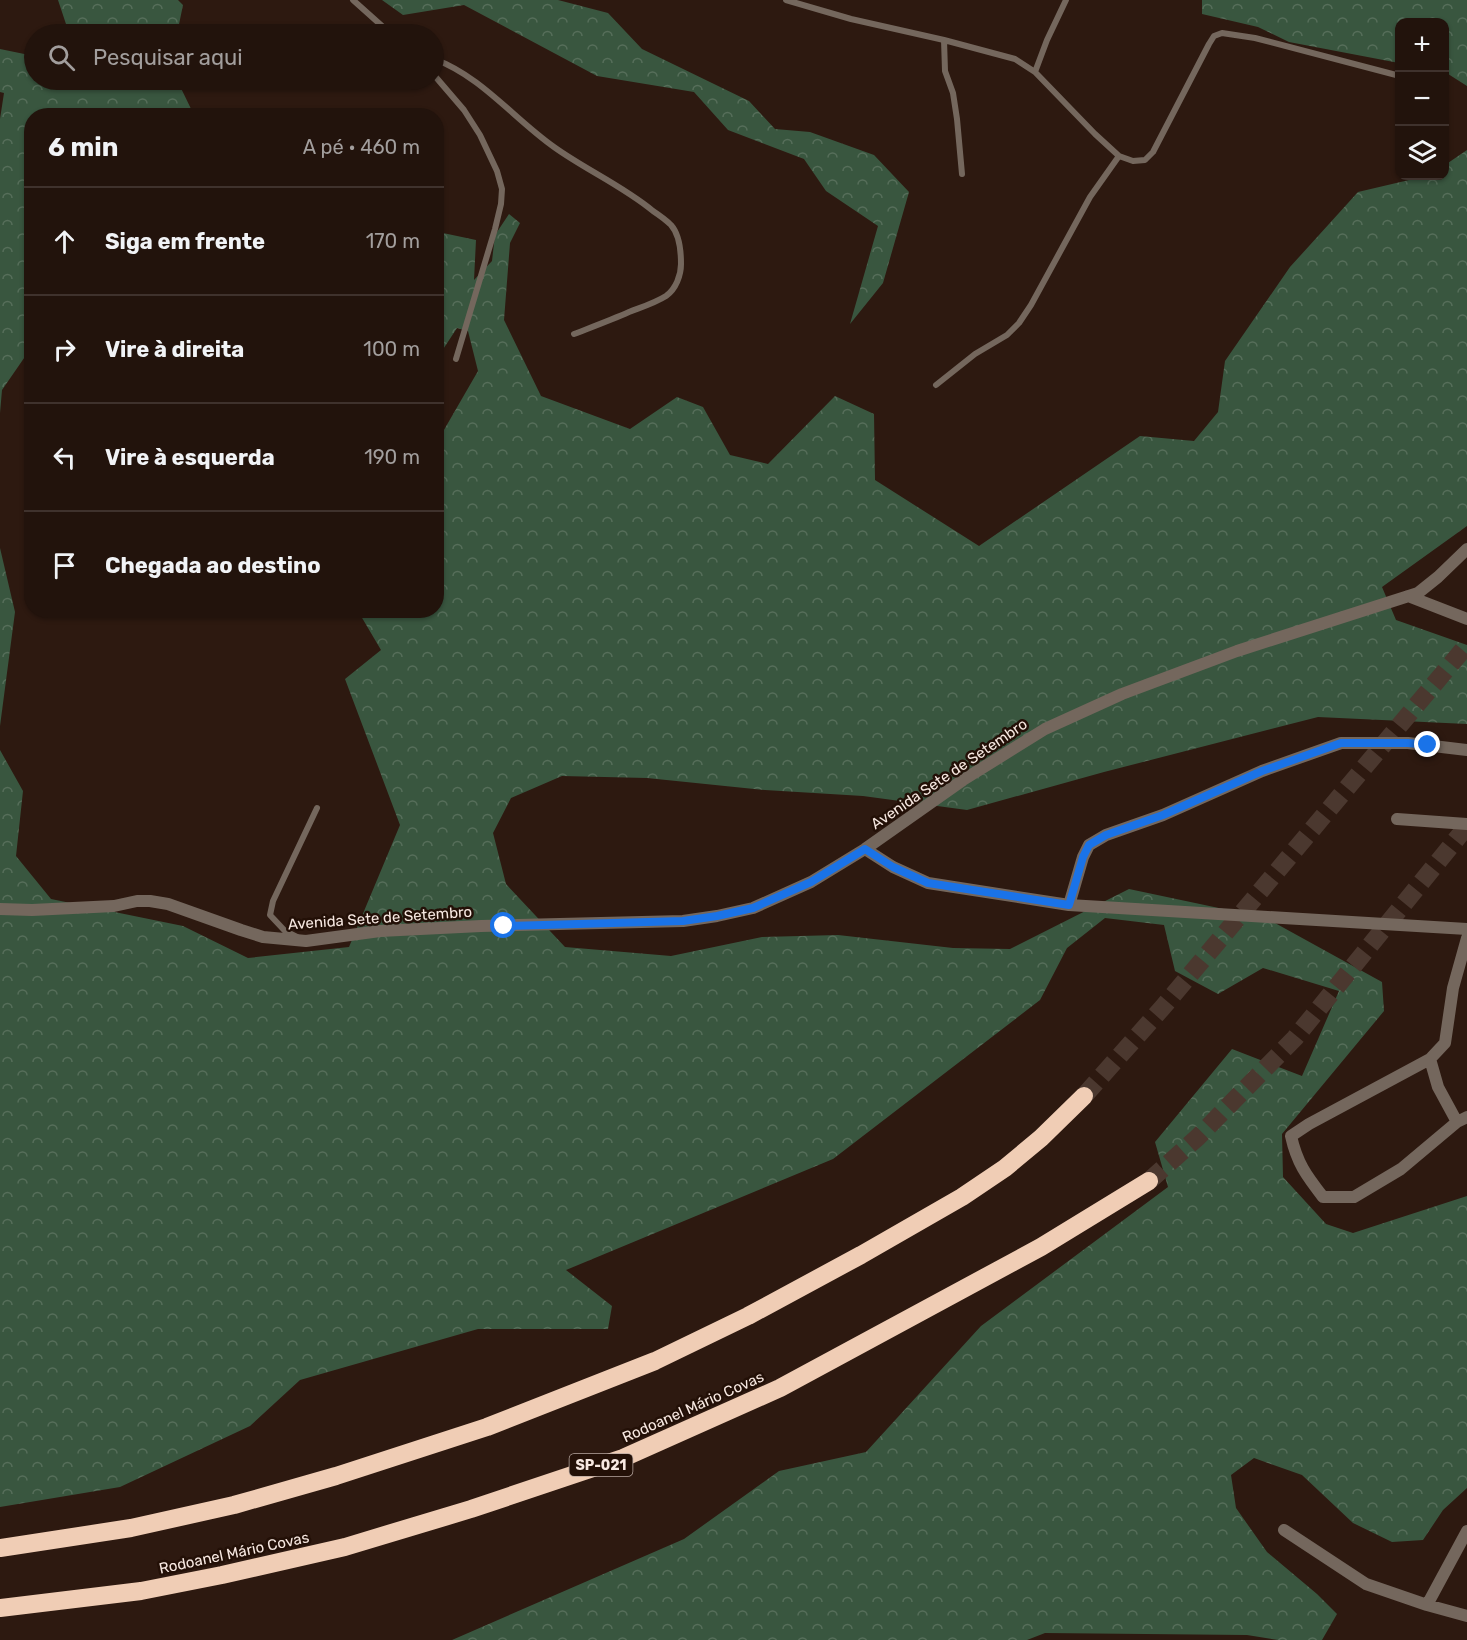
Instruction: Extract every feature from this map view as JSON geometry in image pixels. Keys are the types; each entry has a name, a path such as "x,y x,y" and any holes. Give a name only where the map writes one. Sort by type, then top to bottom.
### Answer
{"highway":[{"path":"0,1548 131,1528 234,1505 336,1476 487,1427 655,1361 748,1316 962,1197 1005,1168 1032,1146 1084,1096"},
{"name":"Rodoanel Mário Covas","path":"0,1608 141,1591 345,1547 471,1509 623,1458 780,1388 1041,1248 1149,1180"}],"street":[{"name":"Avenida Sete de Setembro","path":"0,909 32,910 114,906 150,901 168,904 263,937 306,941 380,932 481,926 683,921 753,908 811,882 865,849 963,780 1045,729 1122,694 1238,651 1418,593 1467,549"},
{"path":"1408,596 1467,619"},
{"path":"1069,905 1083,857 1089,845 1106,835 1163,815 1262,771 1341,743 1408,743 1467,750"},
{"path":"1397,819 1467,824"},
{"path":"865,849 893,867 928,883 1069,905 1467,929"},
{"path":"1430,1059 1438,1087 1462,1119 1401,1169 1354,1197 1323,1197 1303,1172 1291,1136 1430,1059 1445,1043 1453,988 1467,938"},
{"path":"1284,1530 1366,1584 1467,1616"},
{"path":"1427,1605 1467,1531"}],"lane":[{"path":"353,0 380,24"},
{"path":"786,0 851,19 1015,59 1035,72 1119,156 1133,161 1145,160 1153,152 1209,44 1214,36 1222,33 1255,38 1395,75"},
{"path":"1035,72 1066,0"},
{"path":"944,40 945,72 953,93 956,110 962,174"},
{"path":"444,63 466,75 491,94 555,148 641,201 672,226 679,239 681,268 675,287 668,295 574,334"},
{"path":"444,87 464,110 480,135 497,171 502,189 495,229 456,359"},
{"path":"936,385 975,354 1007,335 1019,323 1090,197 1119,156"},
{"path":"306,941 285,931 270,915 273,901 317,808"}],"green space":[{"path":"58,0 178,0 183,5 179,24 66,24"},
{"path":"382,0 558,0 608,13 642,49 749,101 775,129 810,132 874,155 909,192 883,283 850,324 878,226 826,191 804,159 728,130 694,92 597,76 464,5 403,15"},
{"path":"1202,0 1467,0 1467,86 1449,75 1449,18 1395,18 1395,62 1289,42 1258,27 1202,14"},
{"path":"0,49 24,54 24,90 182,90 191,108 24,108 24,358 2,390 0,413 0,119 4,93 0,92"},
{"path":"1467,150 1467,526 1382,587 1396,620 1467,645 1467,724 1318,717 967,810 863,796 765,790 647,778 562,776 511,798 493,833 506,884 565,947 671,956 762,937 838,935 953,948 1010,949 1129,889 1266,918 1382,982 1384,1011 1282,1134 1283,1177 1326,1224 1353,1233 1467,1196 1467,1488 1443,1510 1423,1540 1392,1542 1353,1523 1302,1475 1254,1458 1231,1475 1236,1508 1267,1552 1337,1614 1322,1640 1278,1640 1247,1635 1045,1633 1027,1640 452,1640 684,1539 779,1471 866,1452 981,1326 1168,1187 1155,1142 1232,1049 1302,1076 1339,991 1263,968 1218,994 1175,971 1164,925 1105,918 1067,948 1040,1000 833,1159 566,1270 612,1306 608,1329 478,1329 300,1380 250,1426 120,1487 0,1507 0,750 23,791 16,856 51,899 183,926 248,958 349,947 400,825 345,679 381,650 362,618 444,618 444,430 478,371 468,331 457,328 444,348 444,233 476,240 474,280 492,261 495,235 509,214 520,223 510,243 504,320 541,396 630,429 677,397 703,407 730,455 768,464 835,396 874,414 875,480 979,546 1140,436 1194,441 1218,412 1225,361 1290,267 1358,192 1409,180 1449,180 1449,162"},
{"path":"0,548 15,612 0,726"}],"tunnel":[{"path":"1084,1096 1163,1007 1467,645"},
{"path":"1149,1181 1198,1137 1295,1038 1467,826"}],"route":[{"path":"504,926 683,921 717,916 753,908 811,882 865,849 893,867 928,883 1069,905 1083,857 1089,845 1106,835 1163,815 1262,771 1341,743 1428,745"}]}
